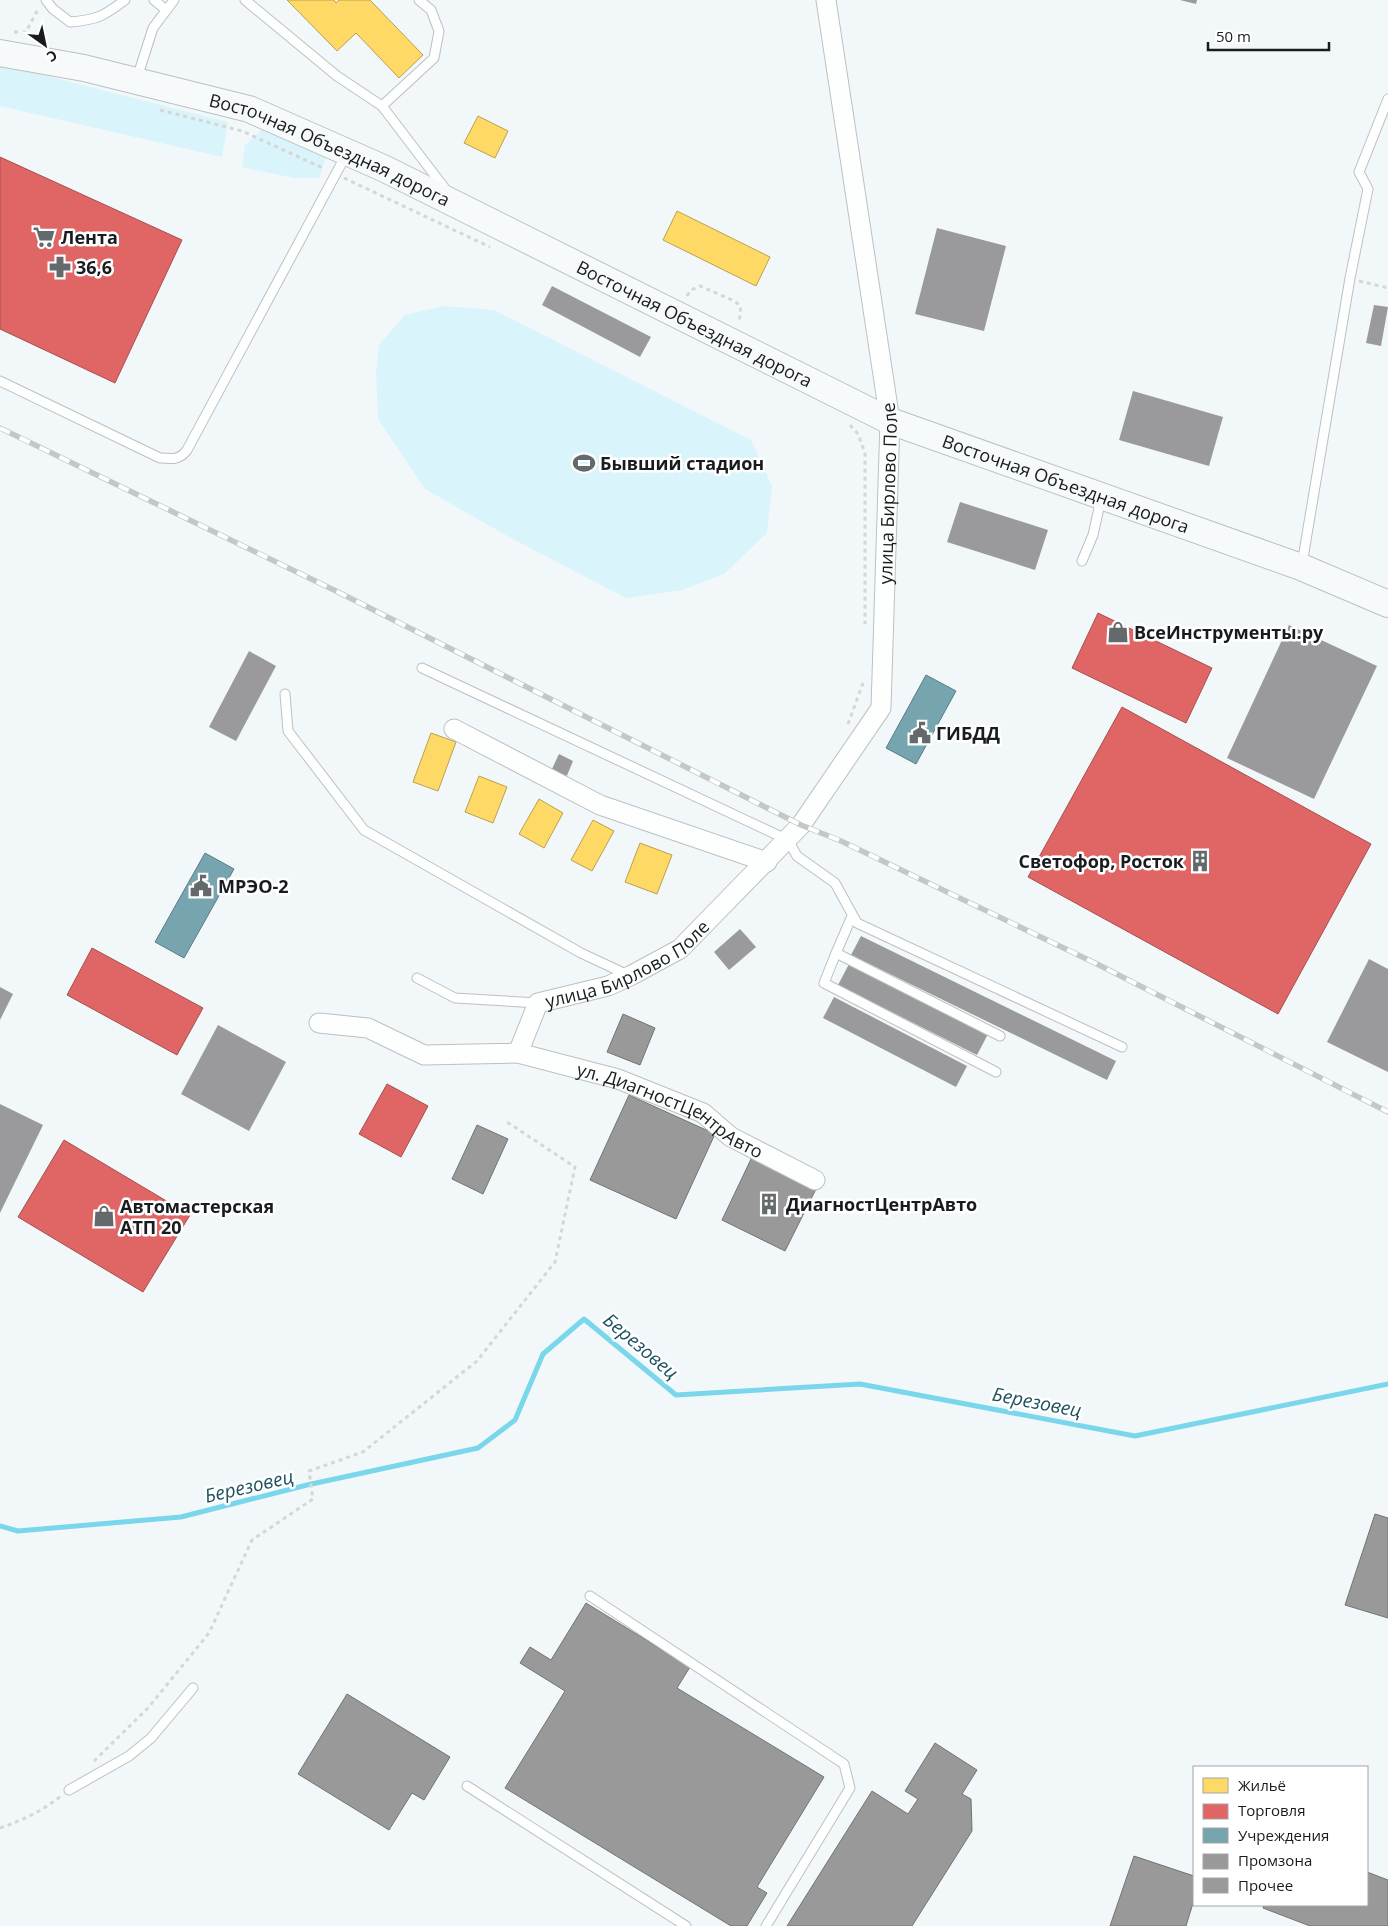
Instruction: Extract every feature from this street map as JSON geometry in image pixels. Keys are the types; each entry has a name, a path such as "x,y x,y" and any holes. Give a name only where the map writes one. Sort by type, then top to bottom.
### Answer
{"main road":[{"name":"Восточная Объездная дорога","path":"7,43 84,68 249,109 342,163 456,204 890,420 1302,567 1388,604"}],"street":[{"name":"улица Бирлово Поле","path":"518,1053 538,1003 608,986 680,949 767,862 801,825 880,708 890,420 826,0"},
{"path":"454,729 600,805 767,862"},
{"path":"319,1023 368,1028 424,1055 518,1053"},
{"name":"ул. ДиагностЦентрАвто","path":"518,1053 618,1079 703,1113 731,1137 815,1180"}],"lane":[{"path":"44,0 53,10 70,22 90,20 106,14 125,0"},
{"path":"154,0 165,9"},
{"path":"136,81 153,28 165,9 174,0"},
{"path":"245,0 337,76 382,106 456,204"},
{"path":"382,106 434,58 439,31 431,10 419,0"},
{"path":"1302,567 1350,278 1368,189 1359,172 1388,98"},
{"path":"0,381 160,458 173,459 182,456 188,450 342,163"},
{"path":"1082,561 1093,535 1102,496"},
{"path":"422,668 788,840 798,856 835,883 857,923 1122,1047"},
{"path":"285,694 288,732 364,830 581,952 630,976"},
{"path":"852,916 824,983 996,1072"},
{"path":"836,953 1000,1036"},
{"path":"416,978 455,998 538,1003"},
{"path":"590,1596 844,1764 850,1788 766,1926"},
{"path":"69,1790 129,1756 151,1738 193,1688"},
{"path":"467,1786 686,1926"}],"path":[{"path":"7,43 26,32 44,0"},
{"path":"158,110 242,131 342,163 498,251"},
{"path":"1350,278 1388,288"},
{"path":"678,315 687,294 700,286 732,300 740,306 741,314 732,342"},
{"path":"847,423 858,434 865,452 865,630"},
{"path":"845,732 864,680"},
{"path":"93,1762 148,1708 209,1634 252,1540 313,1498 309,1471 363,1452 477,1361 555,1262 574,1168 504,1120"},
{"path":"0,1828 26,1819 69,1790"}],"shaded area":[{"path":"0,64 228,122 222,157 0,106"},
{"path":"264,128 327,154 319,178 294,178 242,167 245,145"},
{"name":"Бывший стадион","path":"444,306 494,310 751,440 772,486 767,533 724,574 682,590 626,598 509,537 425,489 378,419 376,372 379,345 405,315"}],"building: Жильё":[{"path":"287,0 334,0 336,3 339,0 370,0 423,55 399,78 356,33 337,51"},
{"path":"478,116 508,131 495,158 464,143"},
{"path":"677,211 770,257 756,286 663,240"},
{"path":"431,733 456,742 438,791 413,782"},
{"path":"479,776 507,787 493,823 465,812"},
{"path":"539,799 563,813 544,848 519,834"},
{"path":"593,820 614,831 592,871 571,860"},
{"path":"640,843 672,855 657,894 625,882"}],"building: Торговля":[{"path":"0,157 182,240 115,383 0,329"},
{"path":"1098,613 1212,668 1186,723 1072,668"},
{"name":"Светофор, Росток","path":"1122,707 1371,844 1278,1014 1028,877"},
{"path":"92,948 203,1008 177,1055 67,995"},
{"path":"387,1084 428,1106 401,1157 359,1134"},
{"name":"Автомастерская АТП 20","path":"64,1140 190,1215 143,1292 18,1217"}],"building: Учреждения":[{"path":"926,675 956,691 916,764 886,748"},
{"path":"205,853 234,869 184,958 155,942"}],"building: Промзона":[{"path":"623,1014 655,1028 640,1065 607,1052"},
{"path":"629,1095 715,1134 676,1219 590,1180"},
{"path":"477,1125 508,1139 483,1194 452,1179"},
{"name":"ДиагностЦентрАвто","path":"752,1157 816,1189 785,1251 722,1220"},
{"path":"1375,1514 1388,1518 1388,1618 1345,1605"},
{"path":"586,1603 690,1667 677,1688 824,1777 757,1887 767,1893 747,1926 731,1926 505,1788 565,1691 520,1663 530,1647 551,1660"},
{"path":"347,1694 450,1757 424,1800 412,1793 389,1830 298,1774"},
{"path":"935,1743 977,1770 962,1794 971,1799 972,1831 912,1926 787,1926 872,1791 908,1814 918,1799 905,1791"},
{"path":"1134,1856 1193,1876 1193,1903 1186,1926 1110,1926"},
{"path":"1368,1872 1388,1880 1388,1926 1310,1926 1263,1908 1264,1906 1368,1906"}],"building: Прочее":[{"path":"1180,0 1197,0 1196,4"},
{"path":"937,228 1006,246 984,331 915,314"},
{"path":"552,286 651,337 640,357 542,305"},
{"path":"1374,305 1388,307 1381,346 1366,343"},
{"path":"1133,391 1223,417 1209,466 1119,440"},
{"path":"960,502 1048,530 1035,570 947,542"},
{"path":"1289,625 1377,666 1314,799 1227,758"},
{"path":"249,651 276,666 236,741 209,727"},
{"path":"559,754 573,761 566,778 551,771"},
{"path":"740,929 756,947 729,970 714,952"},
{"path":"861,936 1116,1061 1107,1080 851,955"},
{"path":"1369,959 1388,969 1388,1072 1327,1042"},
{"path":"849,964 988,1034 977,1055 838,985"},
{"path":"0,987 13,994 0,1020"},
{"path":"834,997 967,1066 956,1087 823,1018"},
{"path":"218,1025 286,1062 249,1131 181,1094"},
{"path":"0,1104 43,1125 0,1213"}],"waterway":[{"name":"Березовец","path":"0,1526 18,1531 181,1517 307,1485 478,1448 515,1420 543,1354 584,1319 676,1395 860,1384 1135,1436 1388,1384"}],"railway":[{"path":"0,428 338,592 801,825 841,841 1097,964 1388,1112"}],"place":[{"name":"Лента","path":"44,237"},
{"name":"36,6","path":"60,267"},
{"name":"Бывший стадион","path":"584,463"},
{"name":"ВсеИнструменты.ру","path":"1118,632"},
{"name":"ГИБДД","path":"920,733"},
{"name":"Светофор, Росток","path":"1200,861"},
{"name":"МРЭО-2","path":"201,886"},
{"name":"ДиагностЦентрАвто","path":"769,1204"},
{"name":"Автомастерская АТП 20","path":"104,1216"}]}
